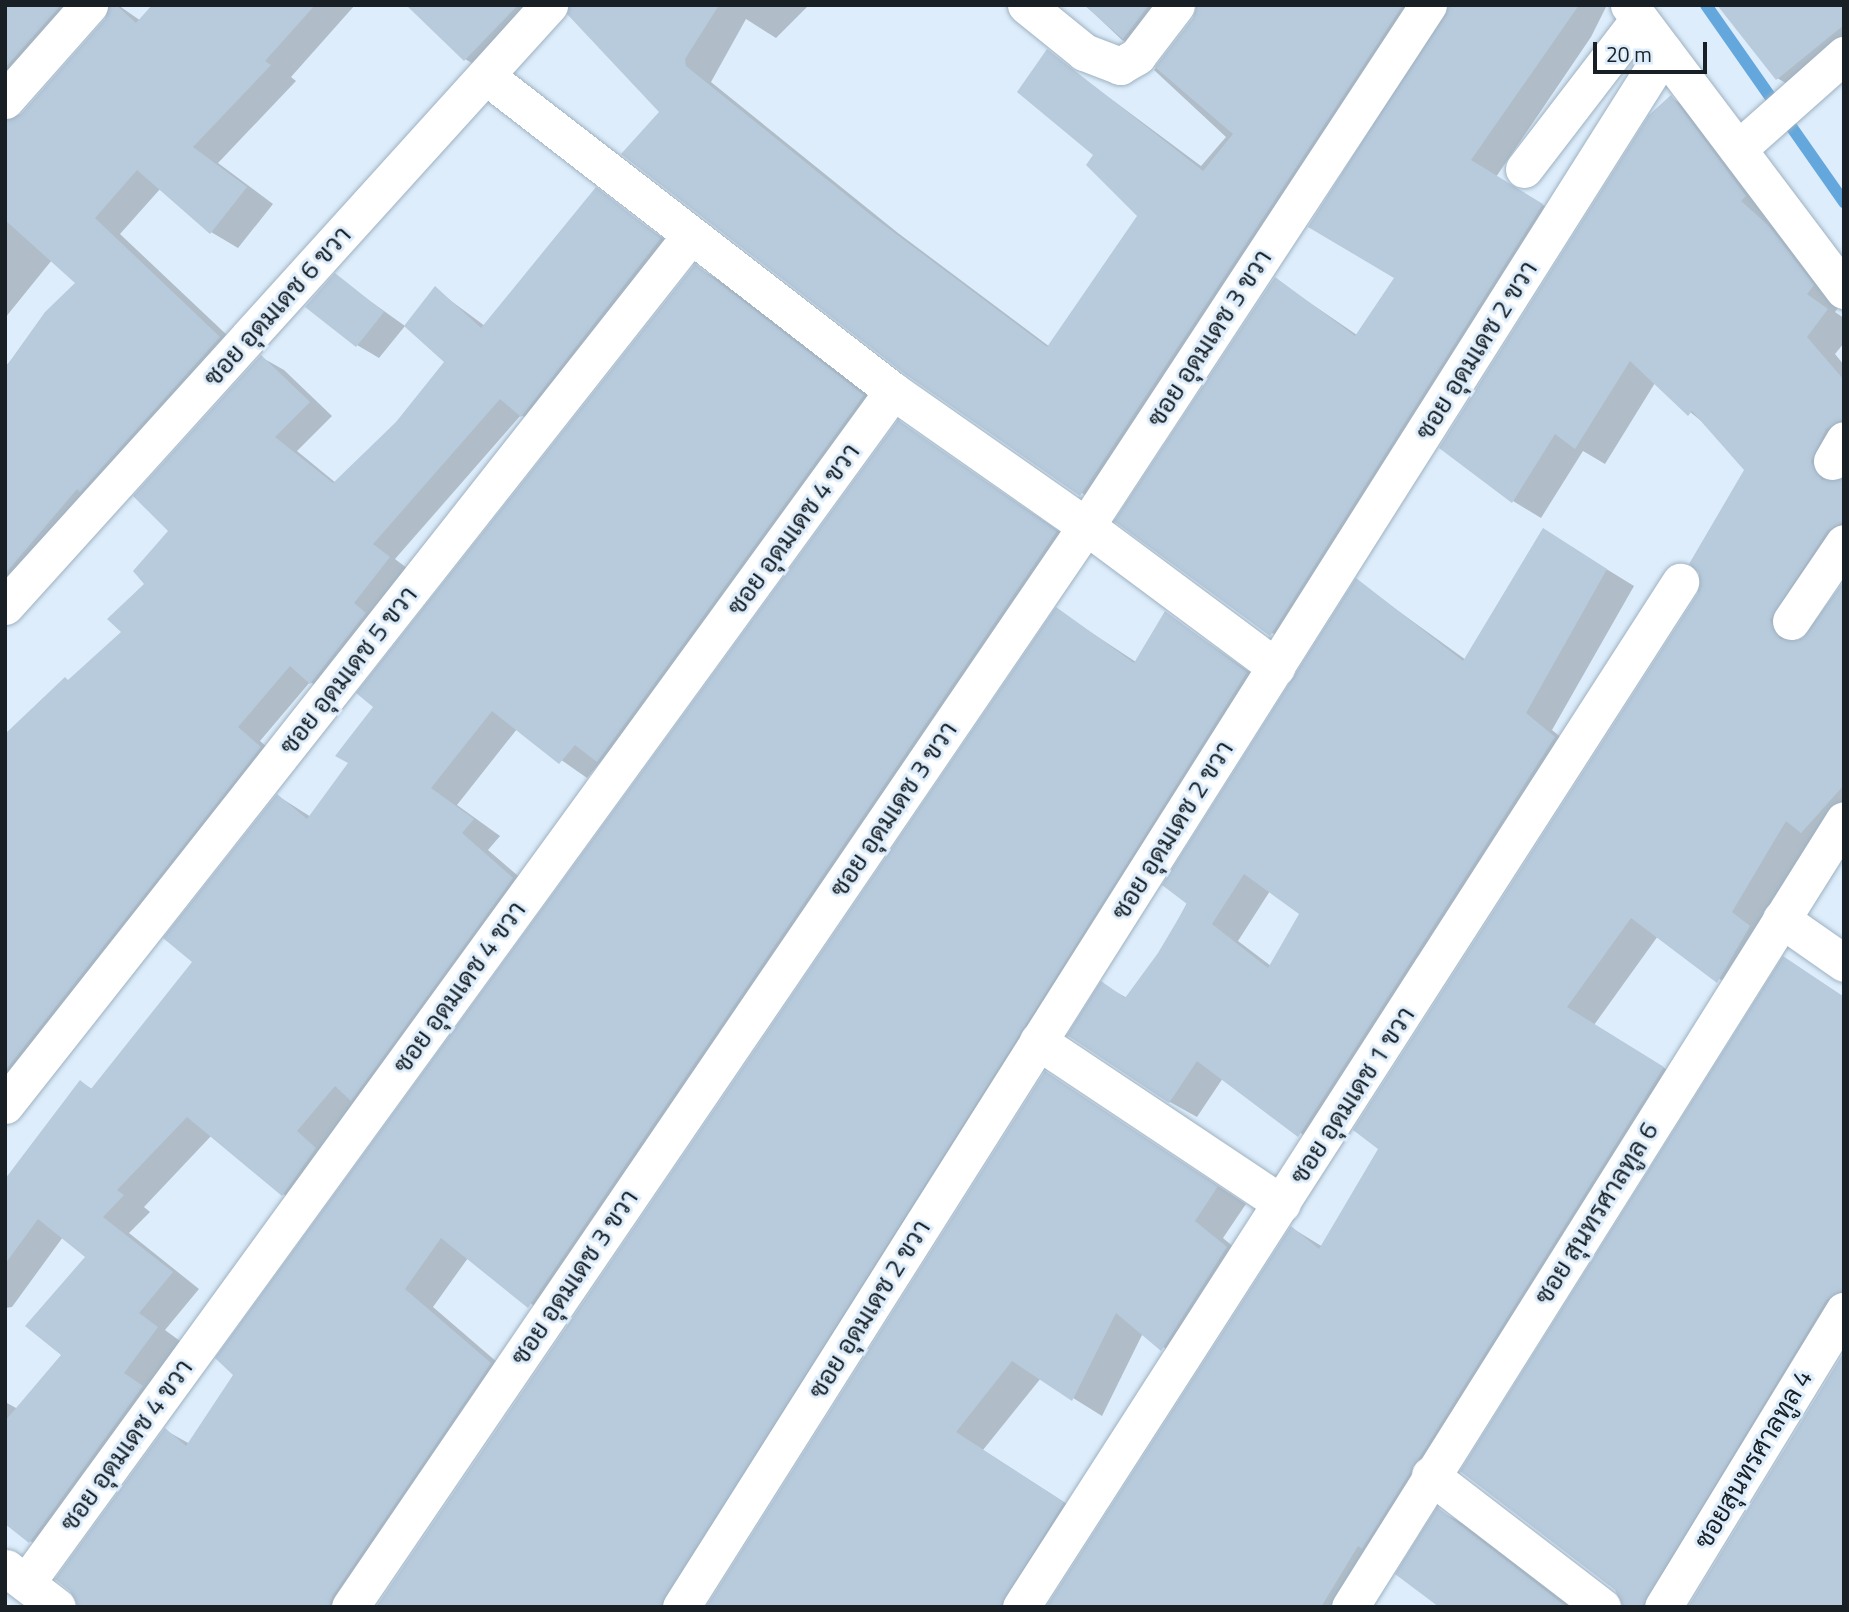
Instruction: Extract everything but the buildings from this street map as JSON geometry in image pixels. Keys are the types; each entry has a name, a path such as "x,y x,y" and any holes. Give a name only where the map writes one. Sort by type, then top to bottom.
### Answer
{"street":[{"path":"5,100 89,5"},
{"name":"ซอย อุดมเดช 6 ขวา","path":"5,606 549,5"},
{"path":"1026,5 1084,52 1120,66 1137,56 1176,5"},
{"name":"ซอย อุดมเดช 3 ขวา","path":"350,1607 1086,526 1428,5"},
{"path":"1524,169 1634,12 1844,290"},
{"name":"ซอย อุดมเดช 2 ขวา","path":"681,1607 1664,52"},
{"path":"1738,149 1844,55"},
{"path":"486,76 893,391 1086,526 1276,667"},
{"name":"ซอย อุดมเดช 5 ขวา","path":"5,1105 690,236"},
{"name":"ซอย อุดมเดช 4 ขวา","path":"15,1575 893,391"},
{"path":"1791,621 1844,543"},
{"name":"ซอย อุดมเดช 1 ขวา","path":"1021,1607 1680,582"},
{"name":"ซอย สุนทรศาลทูล 6","path":"1350,1607 1430,1475 1844,820"},
{"path":"1781,919 1844,963"},
{"path":"1038,1041 1282,1204"},
{"name":"ซอยสุนทรศาลทูล 4","path":"1663,1607 1844,1311"},
{"path":"1430,1475 1602,1607"},
{"path":"15,1575 57,1607"}],"waterway":[{"path":"1706,5 1844,202"}]}
